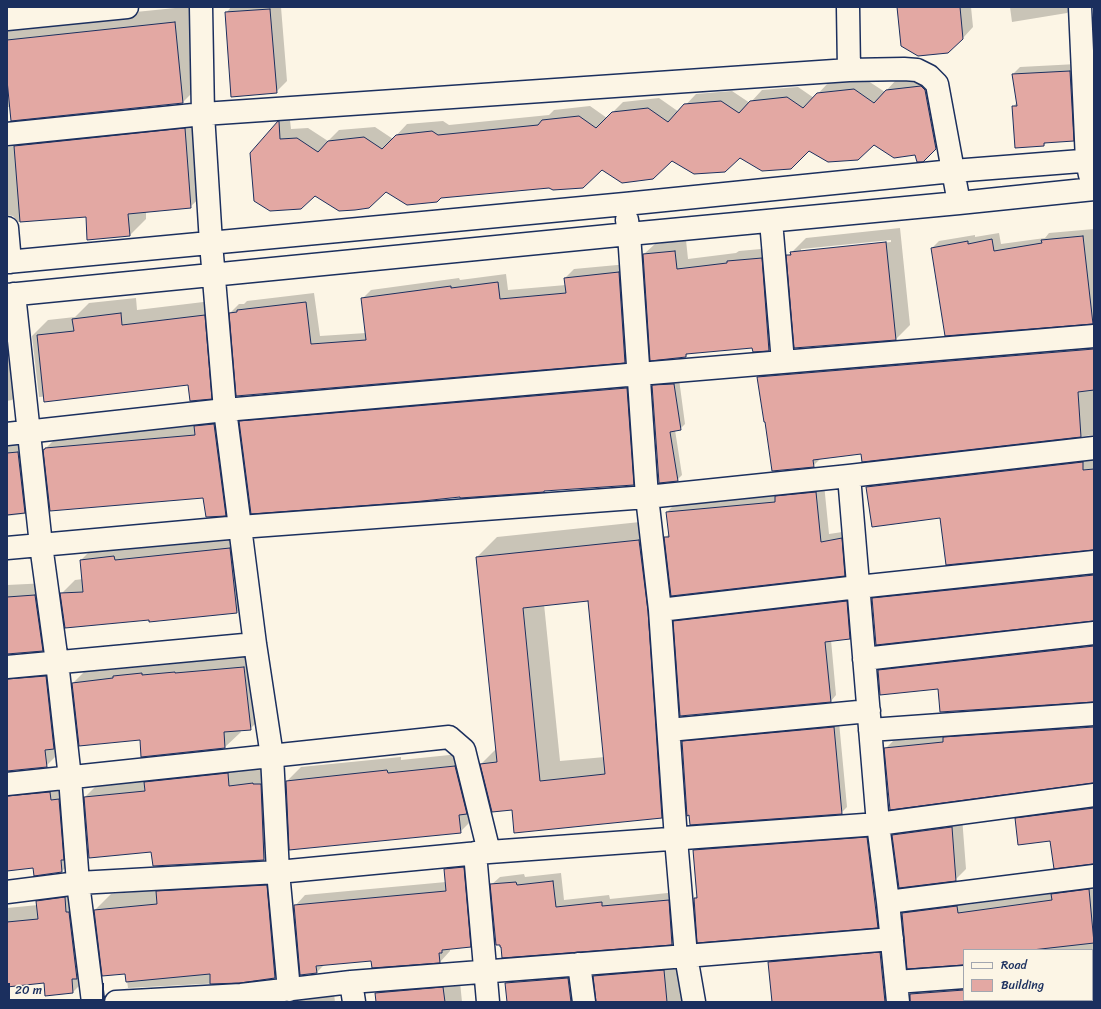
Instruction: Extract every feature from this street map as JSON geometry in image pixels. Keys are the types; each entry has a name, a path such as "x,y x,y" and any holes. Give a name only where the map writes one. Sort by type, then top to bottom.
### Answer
{"street":[{"path":"7,19 127,7"},
{"path":"201,7 203,114 211,243 225,410 255,644 272,756 278,872 289,990"},
{"path":"848,7 848,70"},
{"path":"93,1002 78,883 70,778 57,662 10,295 629,234 1093,192 1080,7"},
{"path":"7,134 203,114 848,70 904,69 917,70 929,76 937,84 959,203"},
{"path":"7,228 8,262 625,204 953,171 1091,160"},
{"path":"625,204 629,234 647,496 660,610 676,839 686,956 694,1002"},
{"path":"771,221 783,362"},
{"path":"7,434 225,410 1094,336"},
{"path":"7,548 240,527 647,496 849,476 1094,448"},
{"path":"849,476 878,824 897,992 963,977"},
{"path":"660,610 1094,562"},
{"path":"864,659 1094,633"},
{"path":"7,667 255,644"},
{"path":"669,730 869,720 1094,714"},
{"path":"7,784 449,737 464,750 482,853 488,1002"},
{"path":"7,892 78,883 278,872 482,853 878,824 1094,795"},
{"path":"888,902 1094,876"},
{"path":"116,1002 241,999 289,990 352,992 486,971 892,939"},
{"path":"579,964 584,1002"}],"building":[{"path":"897,7 960,7 963,39 948,53 918,56 901,46"},
{"path":"270,9 277,93 231,97 225,12"},
{"path":"175,22 183,103 11,121 7,80 7,40"},
{"path":"1070,71 1074,141 1044,143 1044,146 1015,148 1012,106 1017,106 1012,74"},
{"path":"921,86 925,90 936,149 923,162 917,162 915,155 894,158 874,145 858,160 828,162 809,151 791,169 762,171 740,158 725,172 694,174 672,161 653,179 622,183 602,170 583,188 553,190 549,188 441,198 437,202 407,205 386,192 369,208 355,210 339,211 315,196 301,209 270,211 254,201 250,153 278,121 280,139 297,138 318,152 328,141 364,137 382,149 396,135 432,131 438,135 538,125 542,120 579,116 596,128 612,112 648,108 668,122 684,104 721,101 739,113 750,101 787,97 803,108 817,93 854,89 874,103 886,90"},
{"path":"185,128 191,208 128,214 130,236 87,240 86,217 20,222 14,146"},
{"path":"1083,236 1093,324 945,336 931,248 968,241 968,244 992,239 994,251 1042,243 1041,240"},
{"path":"886,242 896,340 794,348 786,255 791,255 790,252"},
{"path":"675,251 677,269 727,263 727,261 762,258 769,351 753,352 752,348 686,354 686,357 650,361 643,254"},
{"path":"619,272 625,363 236,396 229,313 237,312 237,310 306,302 311,344 366,340 361,298 451,286 451,288 498,282 500,299 566,293 564,278"},
{"path":"121,313 122,325 205,315 212,399 190,401 188,385 44,402 37,335 74,331 72,319"},
{"path":"1094,349 1094,390 1078,392 1081,437 862,462 861,454 813,460 814,467 772,471 757,377"},
{"path":"674,384 681,430 670,432 678,481 659,483 652,385"},
{"path":"627,388 634,485 251,514 239,421"},
{"path":"214,424 226,516 206,517 203,498 50,511 43,450 45,448 195,435 194,426"},
{"path":"18,452 25,513 7,515 7,453"},
{"path":"1083,462 1083,470 1094,469 1094,550 946,565 940,518 872,527 866,487"},
{"path":"816,492 821,542 842,538 845,576 671,596 664,537 669,537 666,512 775,502 775,496"},
{"path":"639,540 648,611 662,818 514,833 512,810 492,812 480,764 497,762 476,557","holes":["588,601 605,774 540,781 523,608"]},
{"path":"230,548 237,613 149,622 149,620 65,628 60,593 83,592 80,560 114,556 115,560"},
{"path":"1094,575 1094,621 876,645 872,598"},
{"path":"35,595 43,651 7,654 7,597"},
{"path":"847,601 850,639 825,642 831,702 680,716 673,621"},
{"path":"1094,646 1094,702 940,712 938,689 880,695 878,670"},
{"path":"244,667 251,730 224,732 225,748 141,757 140,740 79,746 72,683 142,673 142,675"},
{"path":"46,676 54,749 45,750 47,767 7,771 7,679"},
{"path":"834,727 842,814 690,825 689,815 687,816 682,741"},
{"path":"1094,727 1094,783 890,810 884,748 943,742 943,737"},
{"path":"455,766 467,814 459,815 461,833 289,850 286,781 387,770 388,773"},
{"path":"228,773 229,786 253,783 261,784 264,860 153,866 151,852 89,858 84,797 145,791 144,782"},
{"path":"50,792 51,800 59,799 64,860 61,860 62,872 34,876 33,868 7,871 7,796"},
{"path":"1094,808 1094,864 1054,869 1050,841 1018,845 1015,818"},
{"path":"952,827 956,881 899,888 892,835"},
{"path":"867,837 878,928 697,943 694,898 697,898 693,850"},
{"path":"464,867 471,947 442,950 442,953 439,953 440,963 372,968 371,961 316,966 317,973 300,975 294,905 446,891 444,869"},
{"path":"553,881 556,907 602,902 602,906 669,900 672,945 502,958 501,947 500,945 496,945 490,884 516,882 517,885"},
{"path":"267,885 275,978 240,983 210,984 210,974 126,982 125,974 102,976 94,910 157,904 156,891"},
{"path":"1089,889 1094,943 1041,949 963,949 963,965 907,969 902,913 957,906 958,913 1052,900 1051,894"},
{"path":"65,897 66,912 69,912 77,979 72,979 73,993 45,996 44,983 7,987 7,922 38,919 36,901"},
{"path":"880,952 885,1002 772,1002 768,962"},
{"path":"664,970 667,1002 596,1002 593,976"},
{"path":"568,978 571,1002 507,1002 505,983"},
{"path":"443,987 445,1002 376,1002 375,993"},
{"path":"963,990 964,1002 910,1002 910,994"}]}
